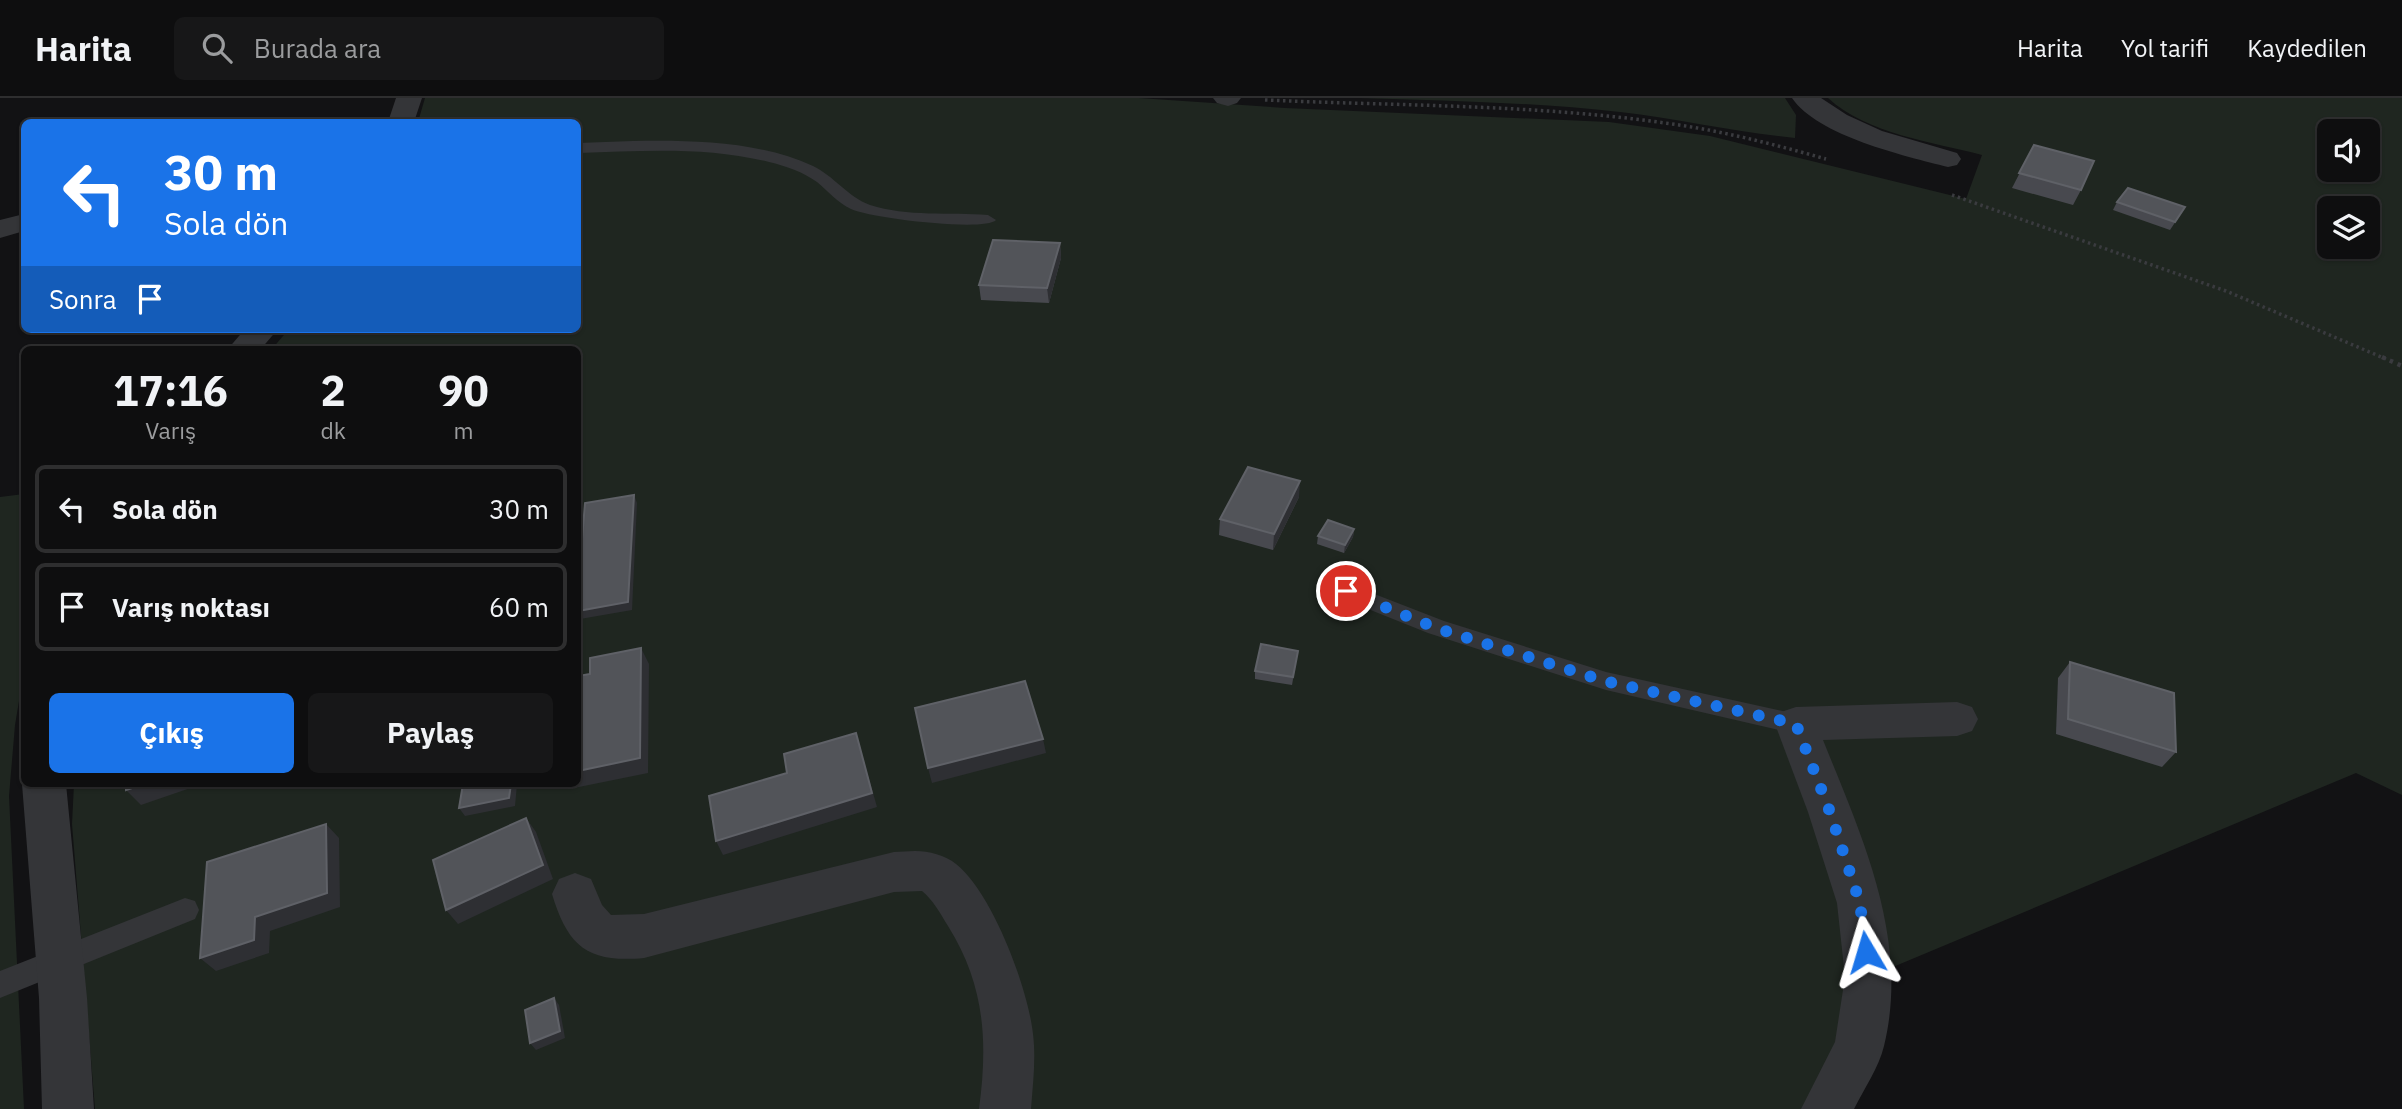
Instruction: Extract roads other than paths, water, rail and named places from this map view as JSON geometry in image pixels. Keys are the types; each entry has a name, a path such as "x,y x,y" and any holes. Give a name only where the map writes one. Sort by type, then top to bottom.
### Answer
{"street":[{"path":"402,119 409,98"},
{"path":"1805,98 1852,130 1890,144 1948,159"},
{"path":"0,229 21,224"},
{"path":"247,346 258,333"},
{"path":"1827,1109 1858,1047 1869,977 1860,903 1830,812 1796,724 1957,719"},
{"path":"44,787 60,961 68,1109"},
{"path":"575,894 580,915 592,930 605,937 620,939 643,936 894,872 915,870 934,874 949,886 972,921 993,964 1002,994 1010,1052 1005,1109"}],"lane":[{"path":"581,148 678,147 770,158 800,166 825,178 856,205 877,211 988,219"},
{"path":"1346,591 1436,628 1605,681 1796,724"},
{"path":"0,985 185,910"}]}
